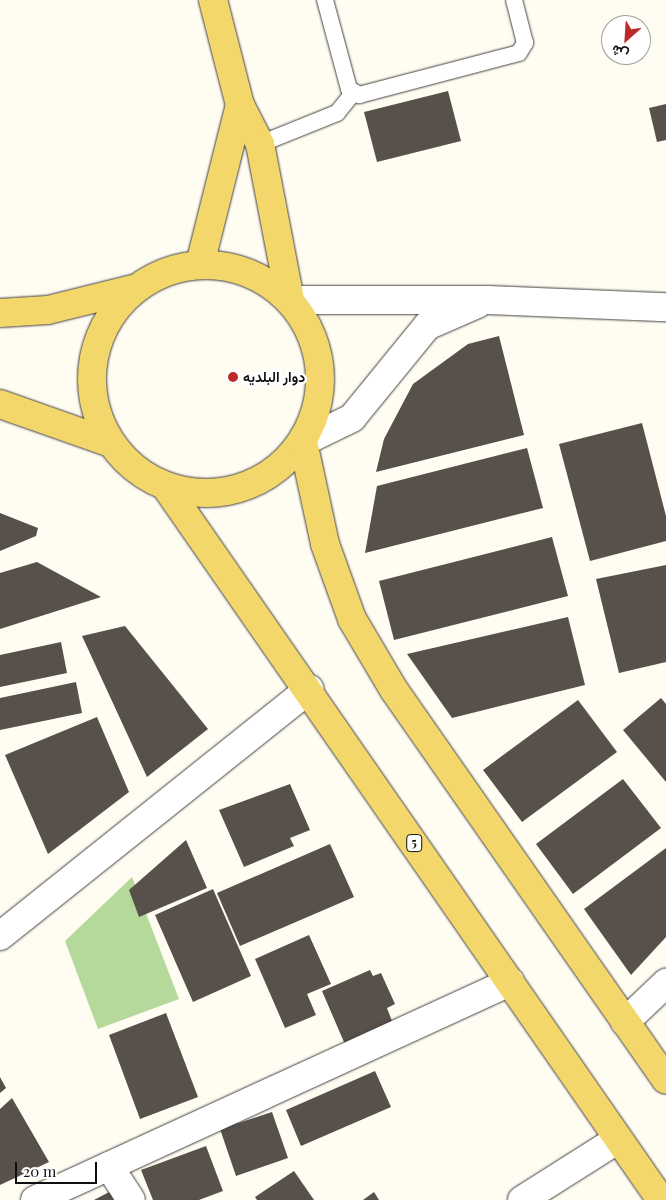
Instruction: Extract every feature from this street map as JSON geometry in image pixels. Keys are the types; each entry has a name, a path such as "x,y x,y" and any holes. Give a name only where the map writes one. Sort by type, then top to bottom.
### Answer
{"main road":[{"path":"214,0 240,105 260,144 290,300"},
{"path":"200,264 240,105"},
{"path":"0,313 48,310 134,289 165,271 200,264 232,267 264,280 290,300 311,332 321,369 318,407 303,442 276,470 242,488 204,494 166,487 134,469 111,443 94,404 92,362 106,321 134,289"},
{"path":"0,404 111,443"},
{"path":"303,442 325,544 352,619 394,690 666,1080"},
{"name":"5","path":"166,487 309,689 661,1200"}],"street":[{"path":"290,300 488,300 666,307"},
{"path":"303,442 352,418 427,326 488,300"},
{"path":"0,936 309,689"},
{"path":"35,1200 510,982"},
{"path":"626,1022 666,983"},
{"path":"522,1200 618,1140"},
{"path":"109,1166 131,1200"}],"lane":[{"path":"325,0 349,89 359,94 519,53 525,43 514,0"},
{"path":"260,144 337,113 354,92"}],"green space":[{"path":"132,877 179,999 98,1029 65,941"}],"building":[{"path":"448,91 461,141 377,162 364,112"},
{"path":"666,104 666,140 657,142 649,108"},
{"path":"499,336 524,435 376,472 384,439 413,384 468,344"},
{"path":"642,423 666,516 666,541 590,561 559,444"},
{"path":"527,448 543,508 365,553 377,486"},
{"path":"0,513 38,528 36,536 0,551"},
{"path":"552,537 568,596 394,640 379,581"},
{"path":"37,562 101,597 0,629 0,573"},
{"path":"666,565 666,662 619,673 596,579"},
{"path":"568,617 585,685 452,718 407,654"},
{"path":"125,626 208,729 147,777 82,636"},
{"path":"61,642 67,673 0,687 0,655"},
{"path":"76,682 82,713 0,730 0,698"},
{"path":"661,698 666,704 666,782 623,730"},
{"path":"578,700 617,752 522,822 483,770"},
{"path":"97,717 129,792 48,854 5,755"},
{"path":"623,779 661,828 573,894 536,844"},
{"path":"290,784 310,830 290,838 294,846 244,867 219,810"},
{"path":"186,840 207,888 139,917 129,890"},
{"path":"330,844 354,897 240,946 217,893"},
{"path":"666,848 666,937 631,975 584,909"},
{"path":"213,889 251,976 193,1002 155,915"},
{"path":"309,935 331,984 307,994 316,1015 285,1028 255,959"},
{"path":"370,970 373,976 381,973 395,1004 387,1008 395,1029 347,1049 322,991"},
{"path":"166,1013 198,1097 140,1119 109,1035"},
{"path":"375,1071 391,1107 301,1146 286,1110"},
{"path":"0,1077 6,1088 0,1093"},
{"path":"12,1098 49,1162 0,1185 0,1109"},
{"path":"272,1112 288,1158 236,1176 220,1129"},
{"path":"206,1146 223,1191 199,1200 153,1200 141,1170"},
{"path":"294,1171 314,1200 257,1200 255,1197"},
{"path":"111,1191 116,1200 94,1200"},
{"path":"374,1192 379,1200 363,1200"}],"place":[{"name":"دوار البلديه","path":"233,377"}]}
